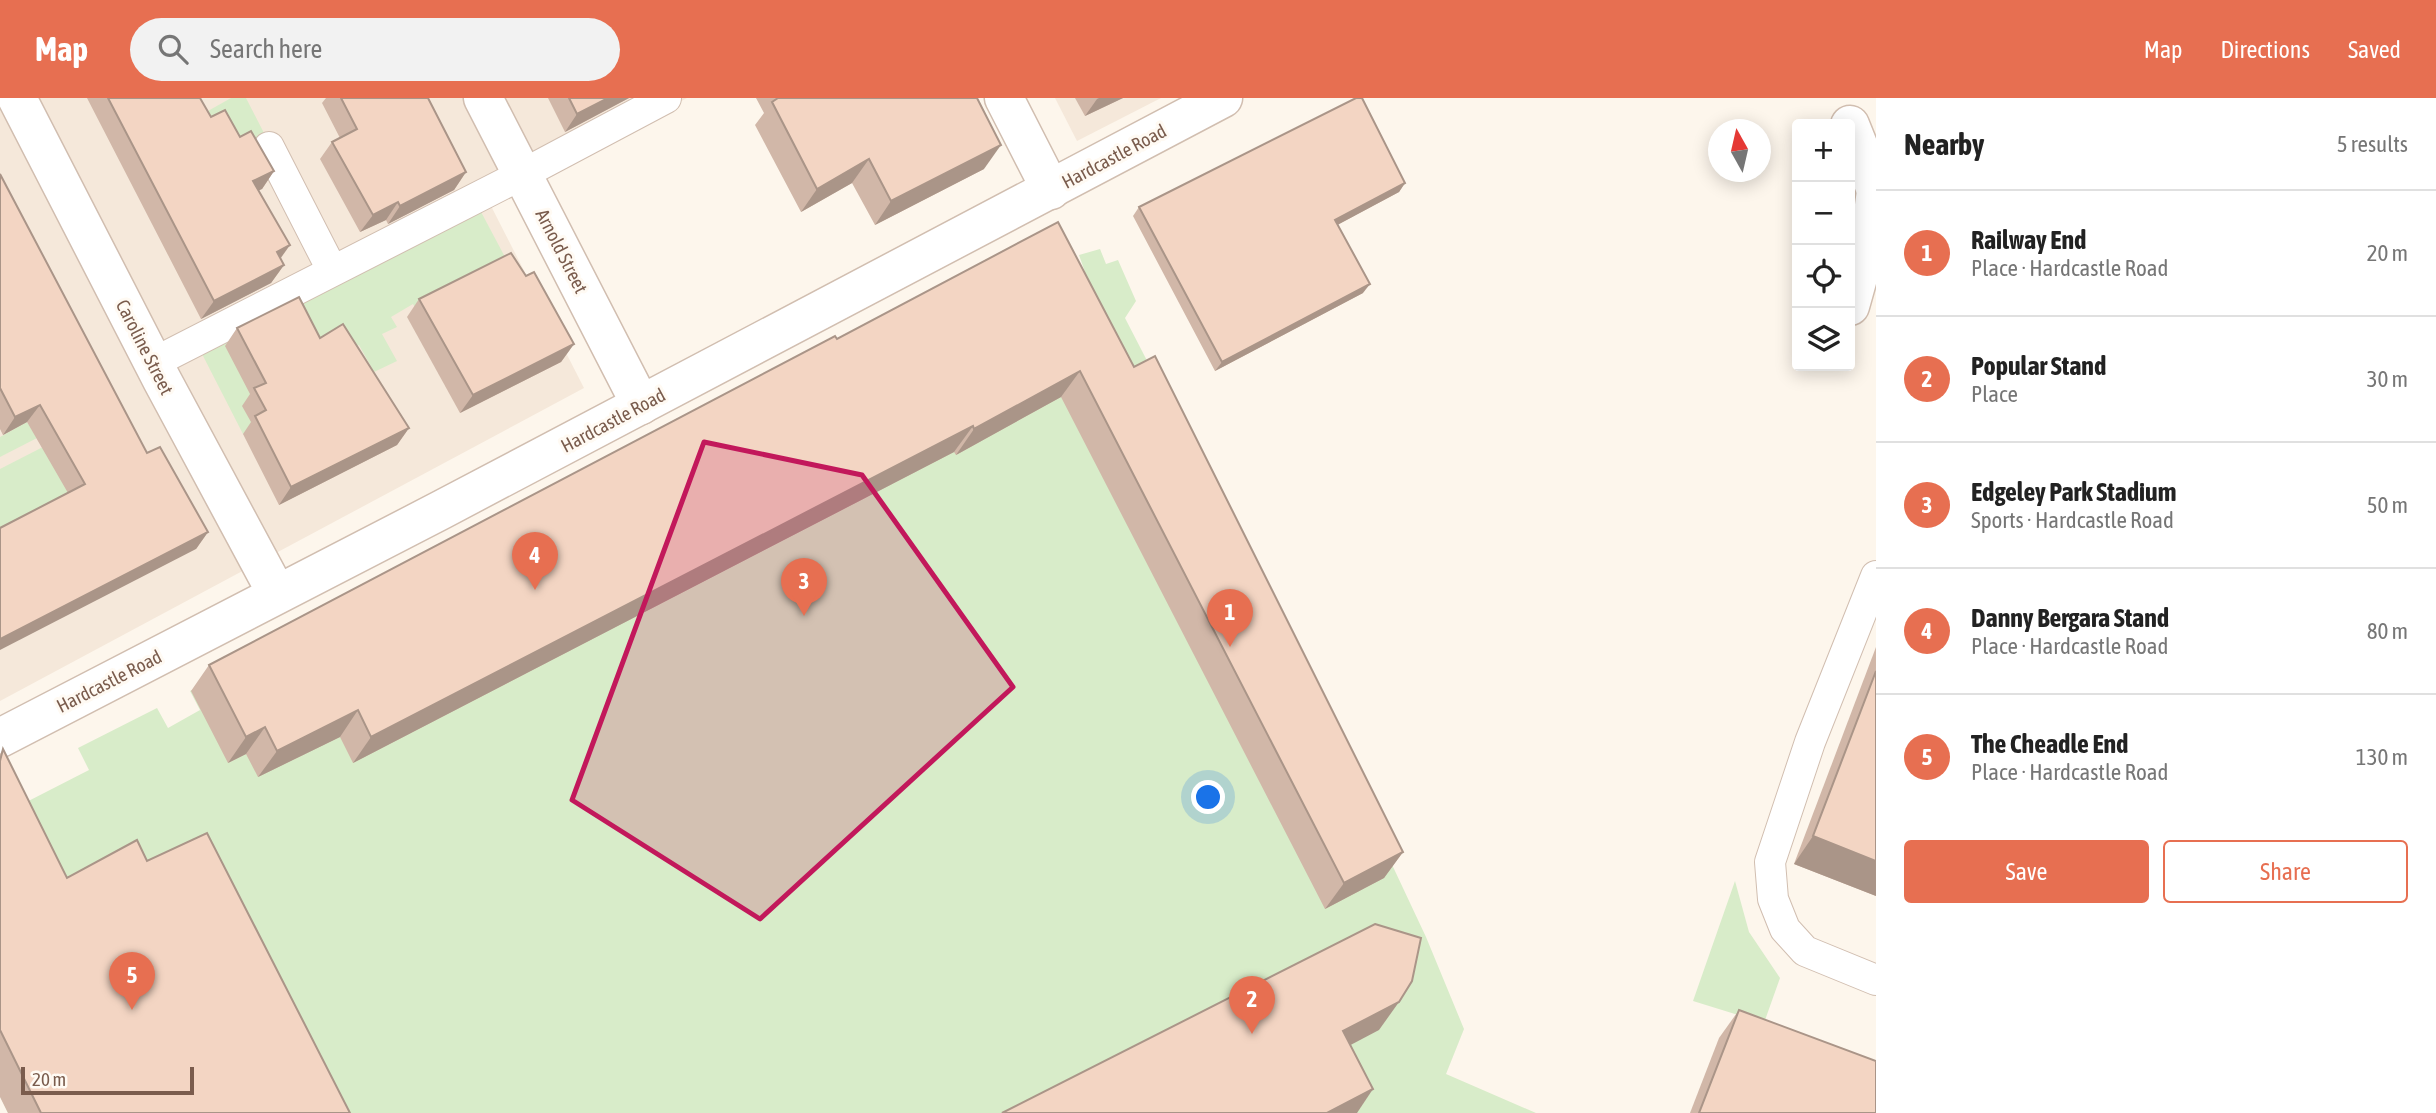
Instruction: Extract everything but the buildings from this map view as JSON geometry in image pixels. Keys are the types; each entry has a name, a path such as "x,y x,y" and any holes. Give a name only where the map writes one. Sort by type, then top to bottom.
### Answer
{"street":[{"name":"Caroline Street","path":"18,98 153,363 277,594"},
{"name":"Arnold Street","path":"483,98 641,405"},
{"path":"1004,98 1051,190"},
{"name":"Hardcastle Road","path":"0,738 641,405 1223,98"},
{"path":"1839,98 1848,119"},
{"path":"1855,138 1876,191 1870,235 1855,288"}],"lane":[{"path":"153,363 666,98"},
{"path":"269,147 332,270"},
{"path":"1876,576 1810,742 1770,862 1773,900 1785,929 1805,951 1876,980"}],"highlighted area":[{"path":"704,442 862,475 1013,687 760,919 572,800"}],"shaded area":[{"path":"0,98 687,98 490,204 584,388 0,701"},
{"path":"1055,98 1161,98 1077,141"}],"green space":[{"path":"231,98 246,98 265,135 253,142 192,120"},
{"path":"480,210 522,289 419,314 413,304 391,317 397,327 382,334 397,361 374,372 359,345 254,400 254,427 243,434 201,352"},
{"path":"1100,249 1106,264 1118,260 1136,301 1125,318 1240,541 1426,937 1464,1029 1446,1074 1536,1113 8,1113 0,1096 0,803 5,813 89,770 78,748 157,708 168,728 200,710 190,691 816,362 1085,272 1079,255"},
{"path":"27,422 37,438 0,457 0,437"},
{"path":"78,429 148,465 0,540 0,469"},
{"path":"1735,881 1749,932 1780,978 1764,1023 1693,1001"}],"place":[{"name":"Danny Bergara Stand","path":"535,590"},
{"name":"Edgeley Park Stadium","path":"804,616"},
{"name":"Railway End","path":"1230,647"},
{"name":"The Cheadle End","path":"132,1010"},
{"name":"Popular Stand","path":"1252,1034"}]}
